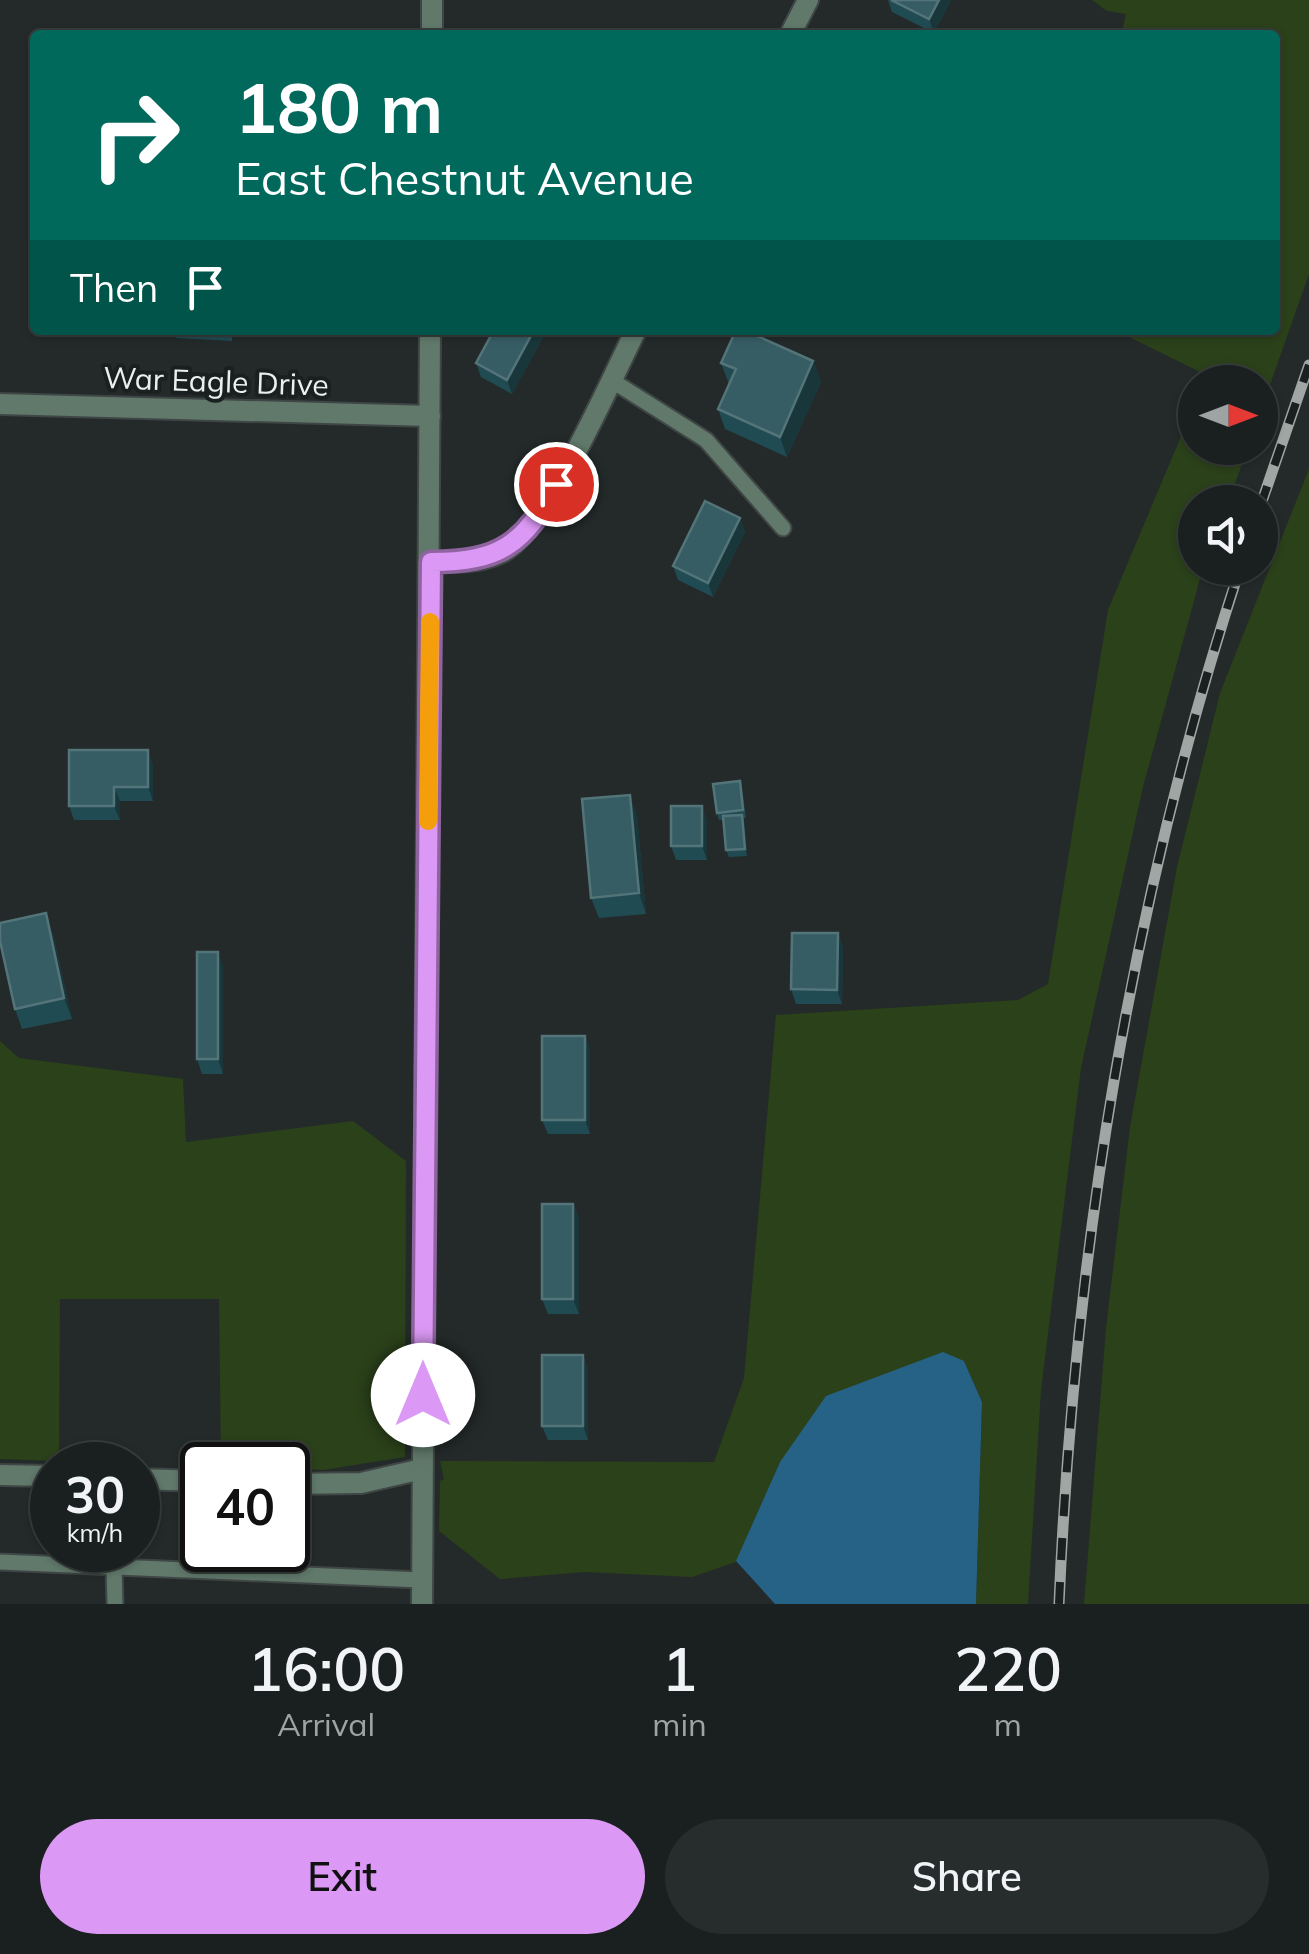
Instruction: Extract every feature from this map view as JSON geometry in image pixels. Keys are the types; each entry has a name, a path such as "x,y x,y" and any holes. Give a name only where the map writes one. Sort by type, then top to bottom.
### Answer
{"street":[{"path":"432,0 432,30"},
{"path":"793,30 808,0"},
{"path":"422,1604 430,335"},
{"path":"431,562 468,562 503,552 538,518 634,335"},
{"name":"War Eagle Drive","path":"0,404 430,416"},
{"path":"310,1484 361,1483 422,1469"},
{"path":"0,1474 30,1475"}],"lane":[{"path":"611,380 706,440 783,528"},
{"path":"0,1562 30,1563"},
{"path":"160,1569 422,1580"},
{"path":"114,1572 114,1604"}],"green space":[{"path":"1092,0 1309,0 1309,274 1277,365 1186,365 1125,335 1280,335 1280,30 1122,30 1126,14 1107,11"},
{"path":"1178,443 1178,465 1242,465 1234,485 1178,485 1178,585 1198,585 1143,787 1081,1068 1041,1390 1028,1604 976,1604 982,1402 964,1361 780,1462 736,1562 692,1577 585,1572 500,1579 439,1531 440,1481 444,1479 440,1461 714,1462 744,1378 776,1015 1018,1000 1048,984 1108,610"},
{"path":"1309,469 1309,1604 1084,1604 1106,1328 1130,1127 1177,867 1220,693 1263,585 1278,585 1278,547"},
{"path":"0,1041 19,1058 183,1079 186,1142 353,1121 406,1161 405,1457 310,1469 310,1442 221,1442 219,1299 60,1299 59,1442 30,1442 30,1460 0,1459"}],"water":[{"path":"943,1352 964,1361 982,1402 976,1604 775,1604 736,1561 780,1462 826,1396"}],"building":[{"path":"891,0 939,0 929,19"},
{"path":"491,335 531,335 507,380 476,363"},
{"path":"734,335 755,335 813,361 780,437 718,409 736,369 721,363"},
{"path":"705,501 740,518 708,583 673,566"},
{"path":"69,750 148,750 148,787 114,787 114,806 69,806"},
{"path":"740,781 743,810 717,813 713,784"},
{"path":"630,795 639,893 591,898 582,799"},
{"path":"671,806 702,806 702,846 671,846"},
{"path":"742,815 745,849 726,850 723,816"},
{"path":"46,913 64,998 15,1009 0,941 0,923"},
{"path":"792,933 838,933 837,990 791,989"},
{"path":"197,952 218,952 218,1059 197,1059"},
{"path":"542,1036 585,1036 585,1120 542,1120"},
{"path":"542,1204 573,1204 573,1299 542,1299"},
{"path":"542,1355 583,1355 583,1426 542,1426"}],"railway":[{"path":"1268,485 1309,365"},
{"path":"1059,1604 1078,1341 1114,1080 1168,821 1235,585"}],"slow traffic":[{"path":"428,821 430,622"}],"route":[{"path":"423,1395 431,562 468,562 503,552 538,518 556,484"}]}
